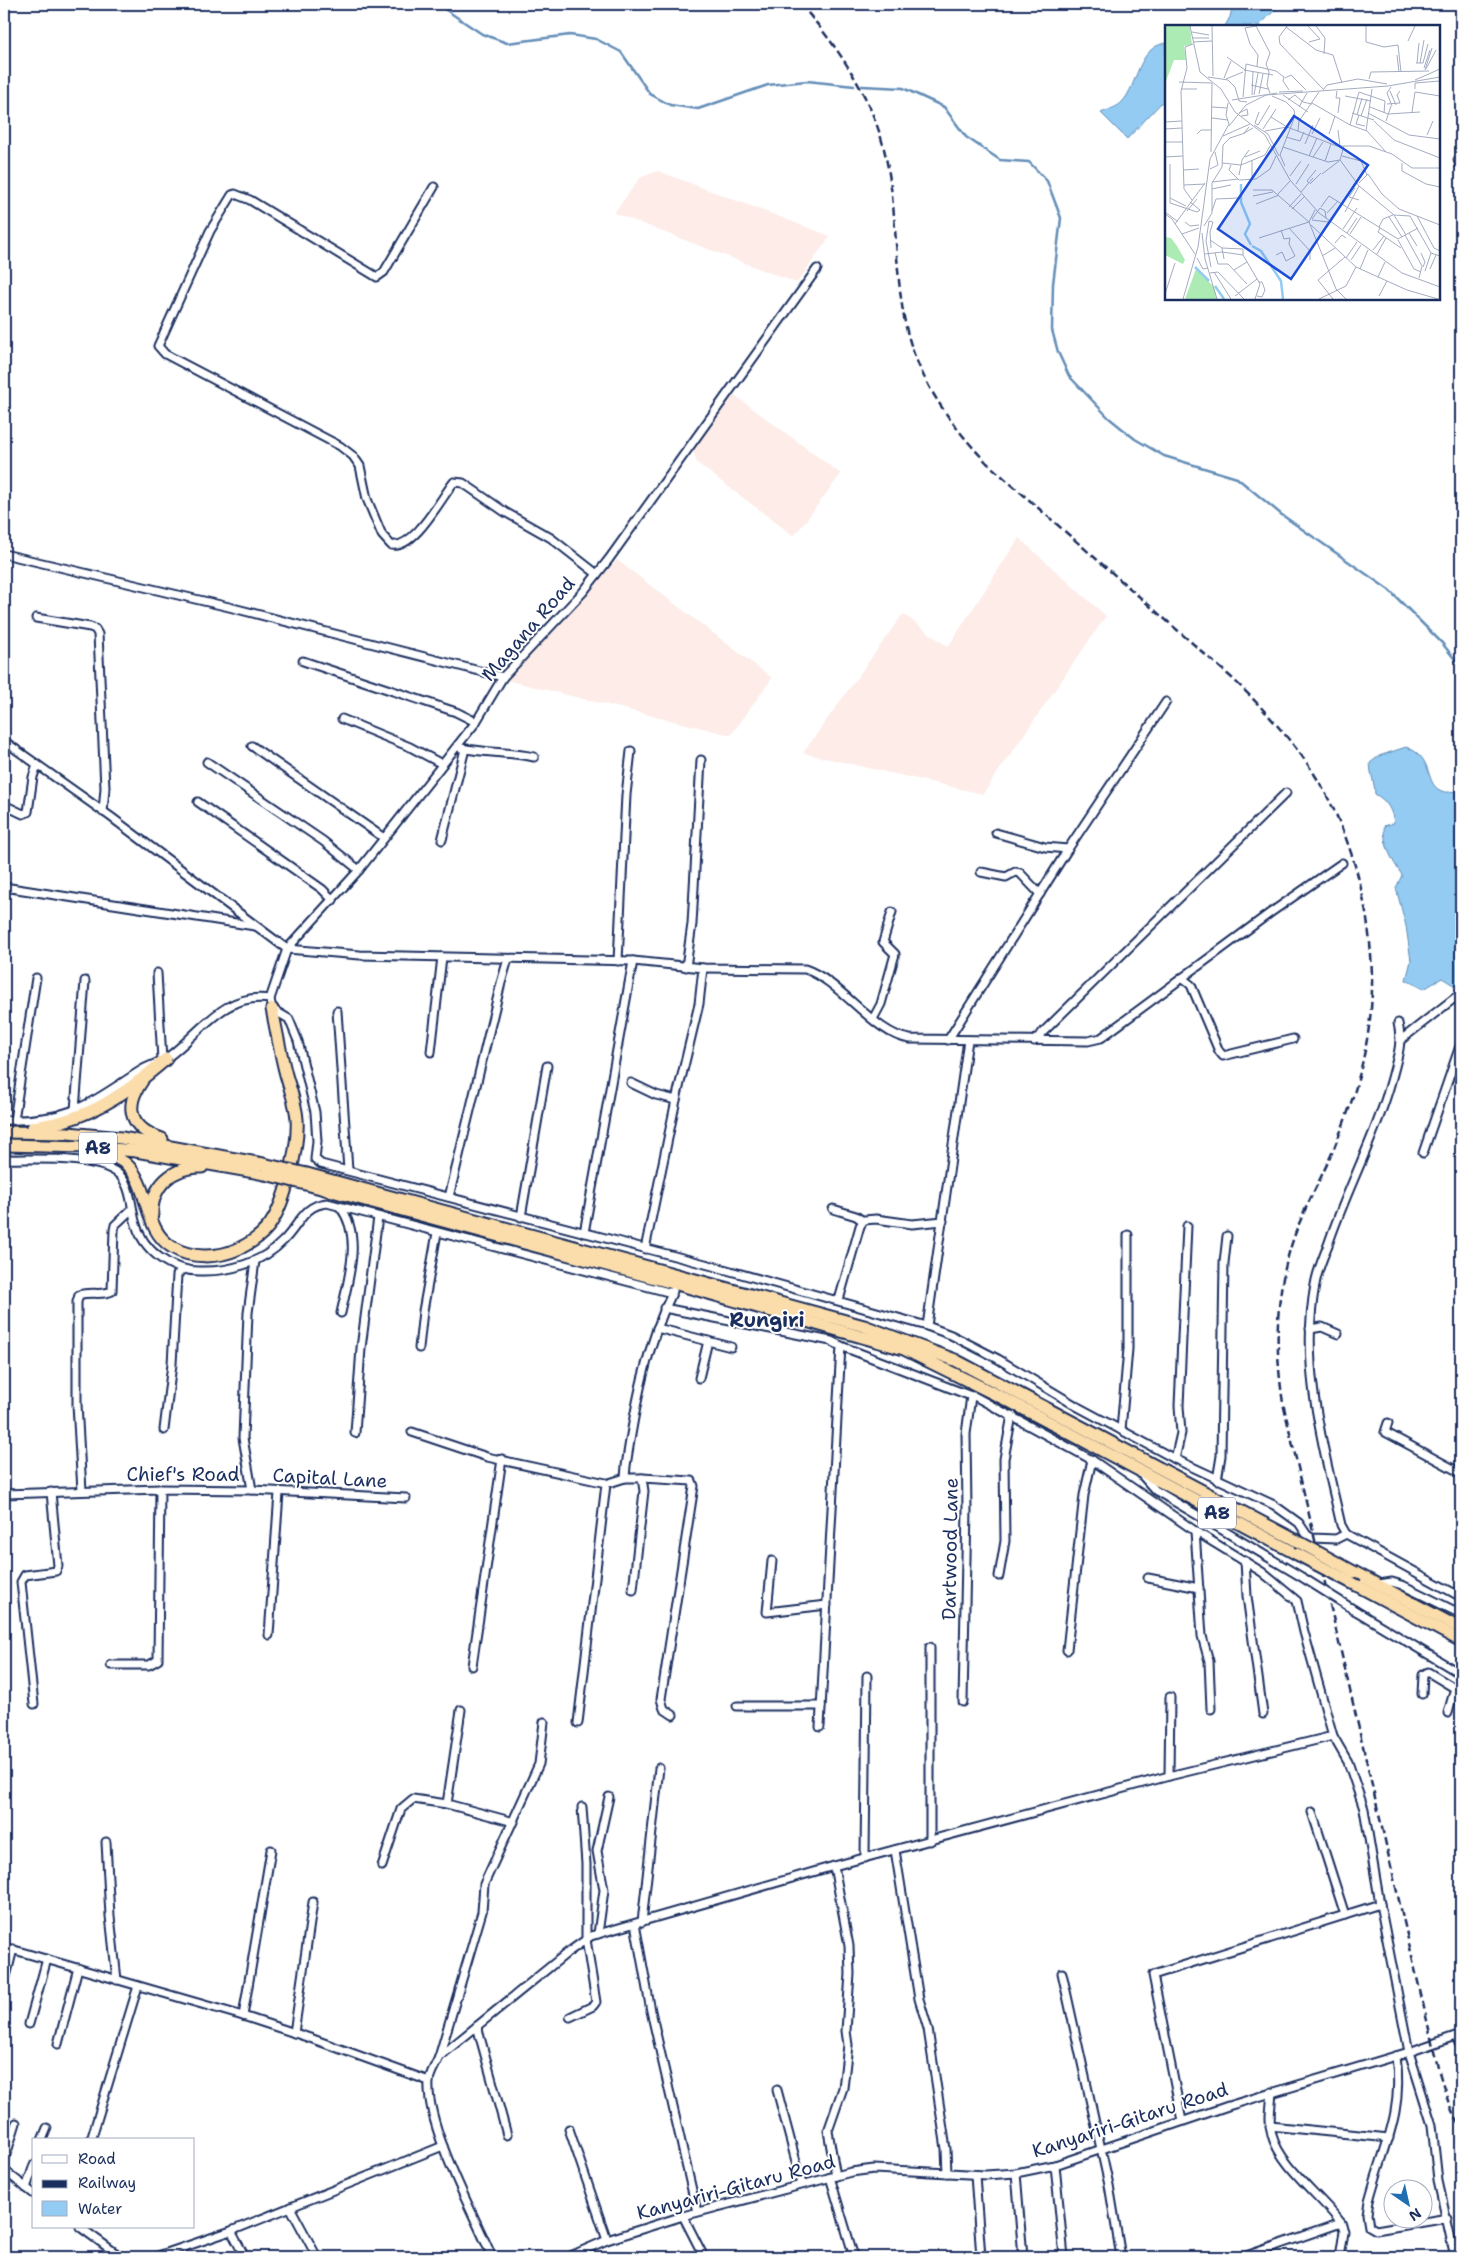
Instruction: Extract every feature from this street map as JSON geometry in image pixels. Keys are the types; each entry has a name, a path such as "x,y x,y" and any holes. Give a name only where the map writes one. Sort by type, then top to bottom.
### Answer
{"highway":[{"path":"87,1147 125,1163 140,1185 154,1227 170,1247 185,1254 219,1254 247,1245 268,1227 279,1206 294,1157 297,1118 271,1004"},
{"path":"4,1131 72,1120 96,1110 116,1098 164,1060"},
{"path":"144,1077 136,1090 131,1111 134,1120 141,1129 164,1139 227,1156"},
{"name":"A8","path":"4,1131 68,1133 122,1138 227,1156 264,1169 864,1326 925,1347 963,1364 1461,1630"},
{"name":"A8","path":"4,1145 87,1147 136,1151 236,1167 264,1169"},
{"path":"154,1227 152,1212 154,1199 165,1179 187,1168 236,1167"},
{"name":"A8","path":"306,1179 674,1288 904,1349 1007,1400 1137,1471 1461,1641"}],"street":[{"path":"434,187 384,272 377,277 250,200 235,194 210,231 158,346 165,354 340,446 353,456 362,471 367,499 382,535 391,545 400,545 414,537 454,482 463,483 505,512 551,538 597,574"},
{"name":"Magana Road","path":"271,1004 287,949 359,870 476,722 503,677 597,574 817,269"},
{"path":"4,554 229,607 503,677"},
{"path":"36,618 95,628 98,634 105,788 103,812"},
{"path":"303,661 456,712 476,722"},
{"path":"948,1040 1068,849 1166,702"},
{"path":"342,719 410,747 442,764"},
{"path":"4,741 287,949 360,955 618,961 703,968 805,969 813,971 894,1036 902,1038 1034,1041 1088,1041 1101,1038 1342,862"},
{"path":"252,746 384,838"},
{"path":"456,747 534,757"},
{"path":"442,840 465,749"},
{"path":"618,961 626,795 632,751"},
{"path":"686,967 692,924 701,760"},
{"path":"207,762 323,841 359,870"},
{"path":"4,805 23,814 28,812 33,777 37,765"},
{"path":"1034,1041 1286,793"},
{"path":"198,802 322,889 333,900"},
{"path":"996,833 1045,846 1068,849"},
{"path":"982,872 1006,877 1015,872 1020,873 1040,894"},
{"path":"4,887 256,926"},
{"path":"873,1019 881,1004 895,954 883,942 892,912"},
{"path":"431,1052 442,957"},
{"path":"449,1197 508,958"},
{"path":"584,1232 633,962"},
{"path":"645,1249 676,1100 699,1004 703,968"},
{"path":"157,973 164,1060"},
{"path":"14,1120 36,978"},
{"path":"1182,978 1191,985 1219,1051 1224,1056 1293,1039"},
{"path":"75,1110 85,981"},
{"path":"1402,1039 1459,996"},
{"path":"4,1120 42,1120 75,1110 110,1092 142,1070 164,1060 229,1005 247,998 271,1004 289,1020 298,1041 315,1112 317,1141 315,1159 321,1164 839,1300 927,1326 951,1335 998,1359 1174,1459 1216,1480 1274,1505 1299,1523 1307,1535 1312,1538 1336,1539 1346,1534"},
{"path":"337,1011 348,1170"},
{"path":"1398,1023 1402,1039 1378,1122 1333,1228 1315,1282 1310,1328 1310,1359 1316,1417 1341,1525 1346,1534 1461,1597"},
{"path":"927,1326 968,1040"},
{"path":"1423,1154 1461,1042"},
{"path":"521,1217 547,1066"},
{"path":"631,1084 656,1095 676,1100"},
{"path":"30,1160 32,1146"},
{"path":"4,1158 88,1163 108,1168 117,1173 124,1182 142,1238 166,1262 182,1270 220,1270 255,1261 284,1241 307,1210 317,1204 327,1203 437,1233 674,1288 664,1308 643,1372 625,1478"},
{"path":"340,1206 349,1220 352,1237 349,1274 341,1313"},
{"path":"82,1490 77,1404 77,1302 79,1295 85,1293 105,1294 112,1291 115,1225 132,1209"},
{"path":"832,1209 852,1214 863,1221 876,1219 912,1224 943,1221"},
{"path":"355,1433 361,1348 378,1217"},
{"path":"839,1300 863,1221"},
{"path":"1174,1459 1181,1433 1179,1406 1188,1226"},
{"path":"419,1348 423,1311 437,1233"},
{"path":"1121,1430 1128,1349 1128,1235"},
{"path":"1216,1480 1221,1456 1224,1263 1227,1236"},
{"path":"219,1254 220,1270"},
{"name":"Chief's Road","path":"4,1494 82,1490 252,1490 243,1438 248,1313 255,1261"},
{"path":"164,1430 172,1355 177,1275 182,1270"},
{"path":"664,1308 831,1341 974,1396 1092,1460 1195,1531 1245,1561 1284,1588 1297,1601 1333,1736 1348,1762 1364,1809 1380,1904 1409,2052 1432,2125 1438,2181 1448,2218 1455,2257"},
{"path":"1310,1328 1322,1327 1338,1334"},
{"path":"657,1328 732,1347"},
{"path":"699,1378 708,1341"},
{"path":"820,1727 840,1346"},
{"name":"Dartwood Lane","path":"963,1702 967,1510 966,1434 971,1396"},
{"path":"999,1576 1005,1541 1004,1459 1012,1415"},
{"path":"1388,1423 1385,1432 1461,1473"},
{"path":"412,1432 502,1459 606,1483 625,1478 684,1479 692,1481 694,1486 661,1699 664,1709 673,1715"},
{"path":"472,1666 502,1459"},
{"path":"1066,1650 1084,1495 1092,1460"},
{"path":"1137,1471 1154,1490 1461,1674"},
{"path":"633,1590 642,1522 642,1478"},
{"path":"578,1723 606,1483"},
{"path":"1130,1486 1154,1490"},
{"path":"112,1665 149,1665 158,1660 160,1489"},
{"name":"Capital Lane","path":"252,1490 279,1493 406,1498"},
{"path":"34,1704 21,1582 26,1575 50,1572 56,1570 58,1566 51,1492"},
{"path":"269,1635 279,1493"},
{"path":"1195,1531 1202,1636 1209,1661 1211,1709"},
{"path":"772,1561 767,1612 827,1605"},
{"path":"1245,1561 1247,1596 1263,1714"},
{"path":"1148,1578 1199,1588"},
{"path":"1376,1584 1392,1582 1402,1585 1461,1614"},
{"path":"930,1647 930,1841"},
{"path":"1422,1694 1423,1675 1425,1673 1433,1674 1458,1690 1448,1713"},
{"path":"865,1858 866,1676"},
{"path":"1169,1776 1170,1697"},
{"path":"737,1706 822,1706"},
{"path":"446,1804 460,1710"},
{"path":"492,2257 443,2146 435,2121 429,2081 439,2058 482,1912 484,1884 539,1764 544,1722"},
{"path":"439,2058 586,1939 598,1934 834,1866 1169,1776 1333,1736"},
{"path":"659,1768 638,1923 653,2020 697,2212"},
{"path":"598,1934 604,1890 597,1851 609,1798"},
{"path":"382,1866 401,1809 406,1804 417,1799 446,1804 514,1822"},
{"path":"570,2017 593,2006 596,2002 586,1939 586,1864 582,1807"},
{"path":"1312,1812 1345,1916"},
{"path":"106,1842 116,1980"},
{"path":"243,2016 271,1850"},
{"path":"895,1850 915,1981 928,2029 946,2149 947,2173"},
{"path":"834,1866 849,1946 850,1974 846,2031 848,2045 843,2088 828,2130 833,2176 854,2257"},
{"path":"294,2032 313,1902"},
{"path":"1182,2121 1153,1976 1380,1904"},
{"path":"4,1946 294,2032 429,2081"},
{"path":"4,1985 13,1949"},
{"path":"29,2024 47,1959"},
{"path":"58,2044 78,1968"},
{"path":"1062,1973 1101,2150 1121,2257"},
{"path":"92,2138 138,1986"},
{"path":"477,2026 507,2135"},
{"path":"1459,2035 1461,2047"},
{"name":"Kanyariri-Gitaru Road","path":"568,2257 607,2240 683,2216 833,2176 874,2169 975,2175 1016,2173 1055,2165 1272,2092 1396,2056 1459,2035"},
{"path":"1396,2056 1399,2098 1390,2138 1369,2202 1367,2214 1369,2226 1376,2230 1448,2218"},
{"path":"777,2090 802,2184"},
{"path":"1272,2092 1270,2126 1272,2137 1282,2154 1341,2223 1344,2231 1340,2257"},
{"path":"4,2162 16,2123"},
{"path":"1270,2126 1390,2138"},
{"path":"43,2138 46,2128"},
{"path":"568,2129 607,2240"},
{"path":"156,2257 231,2231 443,2146"},
{"path":"1055,2165 1064,2257"},
{"path":"4,2170 32,2192"},
{"path":"26,2188 32,2171"},
{"path":"1016,2173 1023,2257"},
{"path":"975,2175 981,2257"},
{"path":"290,2207 317,2257"},
{"path":"683,2216 704,2257"},
{"path":"1244,2257 1341,2223"},
{"path":"81,2228 121,2257"},
{"path":"231,2231 245,2257"}],"shaded area":[{"path":"658,171 830,236 797,283 614,213 640,178"},
{"path":"733,394 841,474 794,536 697,463 692,448"},
{"path":"1019,538 1106,616 983,794 803,753 903,614 948,647"},
{"path":"617,560 772,678 731,735 506,680"}],"water":[{"path":"1233,4 1281,4 1260,25 1226,25 1230,17"},
{"path":"1165,43 1165,101 1127,139 1101,113 1122,102 1132,87 1144,59 1156,46"},
{"path":"1406,747 1416,752 1422,758 1438,789 1445,792 1461,790 1461,983 1455,986 1442,978 1424,989 1406,980 1411,961 1406,926 1396,888 1402,875 1389,852 1384,833 1384,826 1394,823 1388,806 1375,794 1370,763 1379,756"}],"waterway":[{"path":"437,4 482,34 507,43 570,35 596,39 621,52 650,94 670,105 698,109 768,85 807,81 854,86"},
{"path":"862,86 903,88 944,107 966,137 1000,160 1029,162 1047,181 1061,218 1053,284 1052,330 1058,352 1069,376 1109,418 1135,439 1164,456 1237,478 1282,515 1389,590 1442,643 1461,667"}],"railway":[{"path":"800,4 828,38 853,75 864,95 881,137 890,179 902,306 906,327 911,347 927,383 938,401 961,433 987,463 1250,695 1283,732 1315,776 1343,830 1353,859 1361,889 1371,949 1372,1000 1367,1042 1357,1084 1344,1124 1332,1154 1306,1207 1290,1250 1284,1272 1278,1315 1278,1359 1283,1403 1439,2072 1449,2104 1461,2130"}],"district":[{"name":"Rungiri","path":"767,1320"}]}
